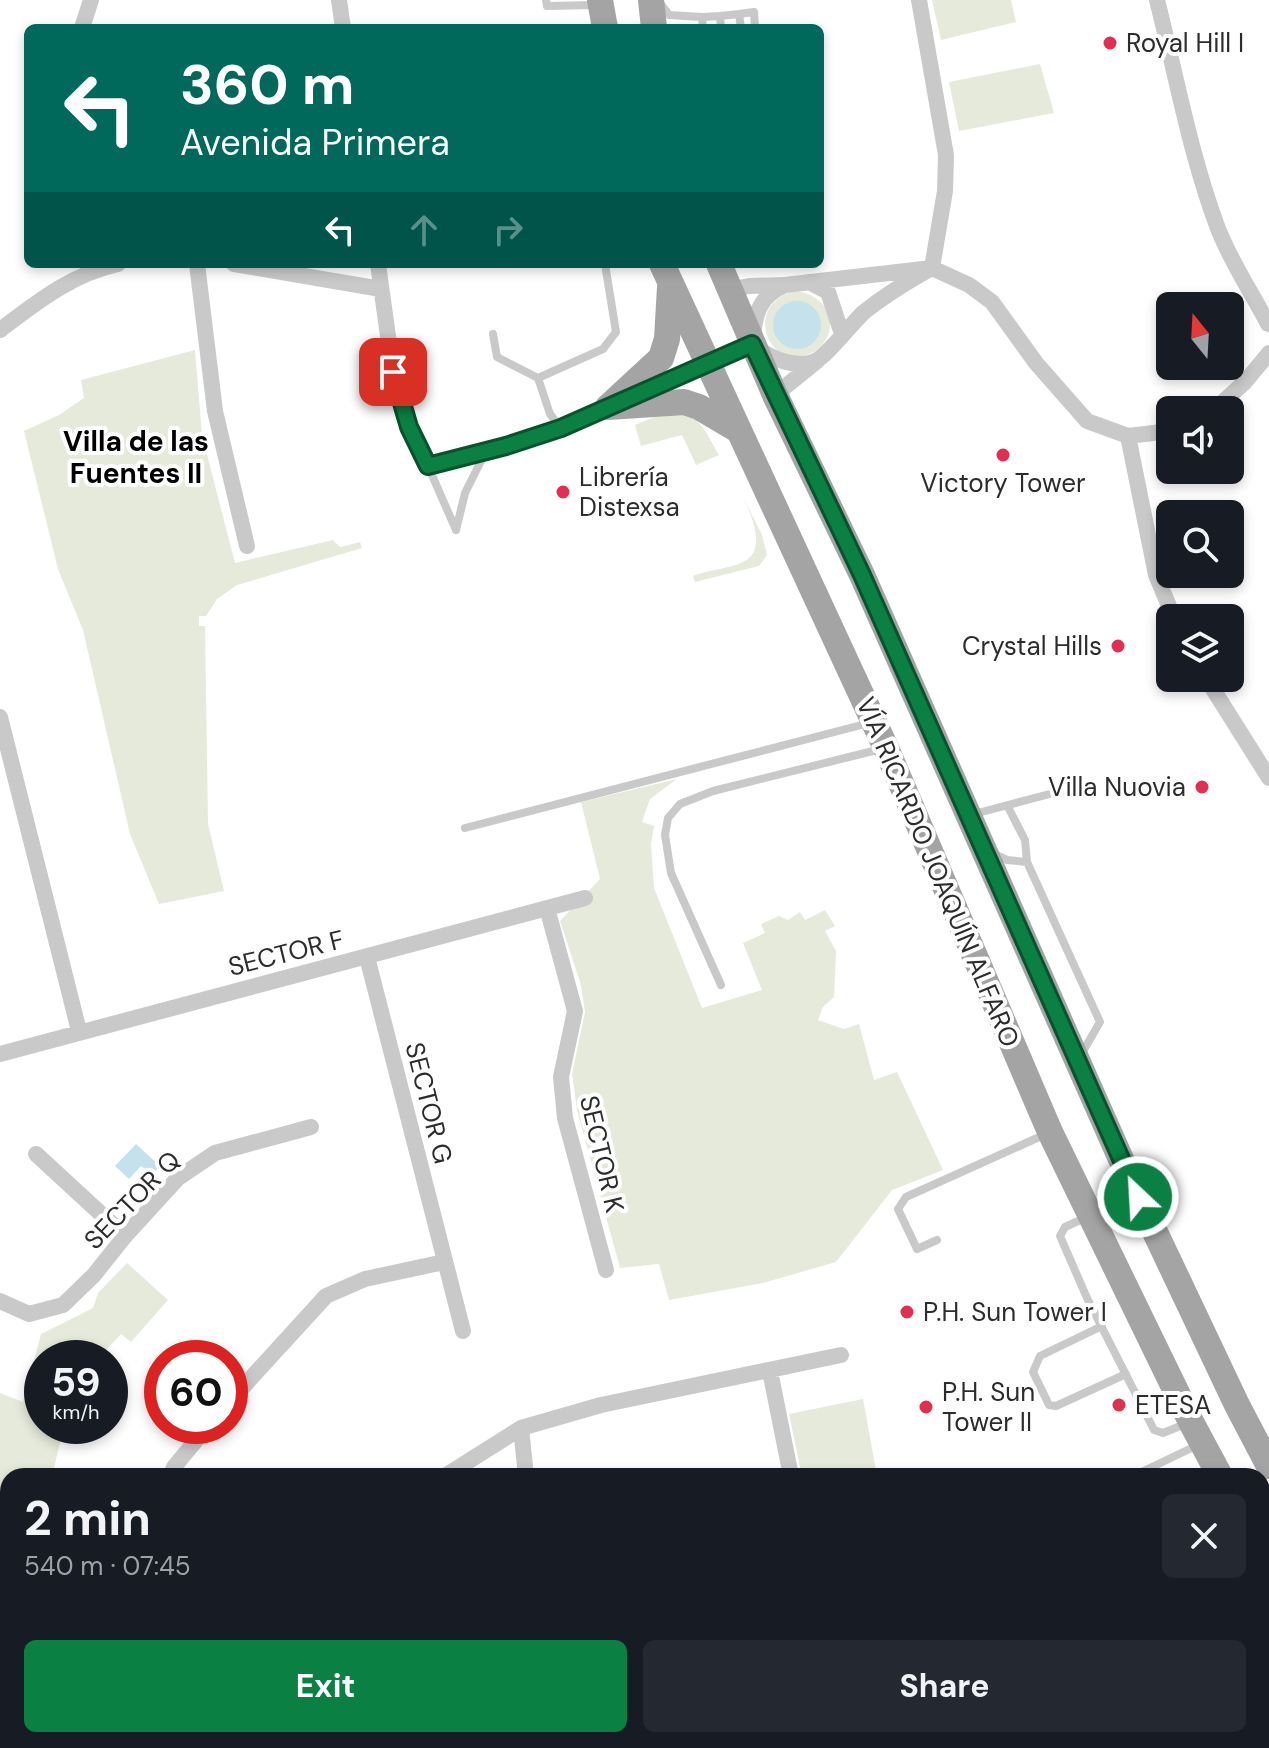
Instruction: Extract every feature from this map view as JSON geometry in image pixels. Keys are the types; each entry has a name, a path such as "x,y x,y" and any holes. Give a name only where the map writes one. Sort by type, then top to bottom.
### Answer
{"main road":[{"path":"651,0 654,24"},
{"name":"VÍA RICARDO JOAQUÍN ALFARO","path":"721,268 775,395 862,575 1133,1186 1269,1466"},
{"path":"608,407 664,352 666,274"},
{"name":"VÍA RICARDO JOAQUÍN ALFARO","path":"666,274 886,748 1050,1132 1216,1468"},
{"path":"608,407 684,402 699,407 738,430"}],"street":[{"path":"83,24 91,0"},
{"path":"339,0 342,24"},
{"path":"919,0 946,155 945,191 932,268"},
{"path":"1157,0 1217,227 1237,270 1262,300 1269,322"},
{"path":"0,330 49,293 91,268"},
{"path":"197,268 215,411 247,546"},
{"path":"258,268 381,289"},
{"path":"378,268 393,372 409,427 428,466 561,428 752,344"},
{"path":"775,395 818,361 863,313 932,268"},
{"path":"729,290 932,268 969,285 992,302 1036,363 1087,421 1128,436 1156,433"},
{"path":"803,281 815,283 828,292 842,334"},
{"path":"752,344 757,310 767,295 785,285"},
{"path":"752,344 765,354 787,362 818,361"},
{"path":"1230,396 1269,353"},
{"path":"1128,436 1156,575 1168,604"},
{"path":"1215,692 1269,778"},
{"path":"0,717 79,1031"},
{"name":"SECTOR F","path":"0,1054 585,898"},
{"name":"SECTOR K","path":"547,908 575,1011 561,1077 565,1118 606,1270"},
{"name":"SECTOR G","path":"367,957 463,1331"},
{"name":"SECTOR Q","path":"0,1301 29,1314 63,1305 94,1275 178,1178 215,1153 311,1127"},
{"path":"36,1154 125,1236"},
{"path":"248,1381 326,1296 365,1279 444,1262"},
{"path":"458,1468 521,1428 601,1405 841,1355"},
{"path":"770,1371 789,1468"},
{"path":"521,1428 525,1468"},
{"path":"174,1468 193,1444"}],"lane":[{"path":"546,0 547,6 602,11"},
{"path":"658,0 669,15 702,17 754,12 755,24"},
{"path":"739,14 740,24"},
{"path":"720,16 721,24"},
{"path":"702,17 703,24"},
{"path":"538,378 603,349 616,332 606,268"},
{"path":"493,334 497,357 538,378 550,414 561,428"},
{"path":"428,466 456,530 465,493 485,452"},
{"path":"465,828 874,722"},
{"path":"721,985 671,873 665,835 668,818 680,804 713,791 886,748"},
{"path":"969,815 1061,791"},
{"path":"1008,807 1025,840 1027,862 1100,1022 1077,1061"},
{"path":"985,850 1007,860 1027,862"},
{"path":"937,1240 917,1249 898,1209 906,1197 1050,1132"},
{"path":"1091,1215 1065,1227 1060,1236 1102,1326 1156,1431 1196,1432"},
{"path":"1102,1326 1040,1356 1033,1372 1045,1401 1056,1406 1126,1374"},
{"path":"1144,1468 1196,1432"}],"green space":[{"path":"932,0 1011,0 1016,22 941,40"},
{"path":"1040,64 1054,113 959,131 949,82"},
{"path":"795,291 817,299 826,309 830,324 824,343 809,354 794,356 781,353 772,345 765,321 769,309 779,298"},
{"path":"195,350 202,435 235,563 333,540 340,547 360,542 362,548 237,585 217,599 206,616 199,616 199,626 205,626 208,824 224,891 159,904 130,834 83,630 58,569 24,431 59,415 84,398 81,380"},
{"path":"667,412 694,418 719,455 696,465 682,435 641,446 635,425"},
{"path":"740,491 762,535 767,555 759,566 695,582 693,576 742,562 754,551 755,529"},
{"path":"677,779 650,799 642,822 654,826 651,844 654,888 702,1008 762,990 743,943 765,933 761,924 779,916 788,920 800,912 805,920 825,910 835,926 825,931 836,951 834,997 823,1007 818,1020 844,1029 859,1024 874,1080 897,1072 943,1170 892,1190 836,1262 763,1283 669,1300 659,1264 620,1268 577,1110 572,1074 585,1012 581,985 560,921 600,879 581,802"},
{"path":"127,1263 168,1300 131,1342 121,1334 116,1340 39,1340 41,1334 93,1308 98,1293"},
{"path":"0,1393 23,1402 24,1398 24,1444 60,1444 54,1468 0,1468"},
{"path":"863,1399 876,1468 800,1468 789,1414"}],"water":[{"path":"797,301 814,308 821,325 814,342 797,349 780,342 773,325 780,308"},
{"path":"136,1144 160,1166 153,1174 141,1166 129,1179 115,1166"}],"place":[{"name":"Royal Hill I","path":"1110,43"},
{"name":"Victory Tower","path":"1003,455"},
{"name":"Librería Distexsa","path":"563,492"},
{"name":"Crystal Hills","path":"1118,646"},
{"name":"Villa Nuovia","path":"1202,787"},
{"name":"P.H. Sun Tower I","path":"907,1312"},
{"name":"ETESA","path":"1119,1405"},
{"name":"P.H. Sun Tower II","path":"926,1407"}],"district":[{"name":"Villa de las Fuentes II","path":"136,457"}],"route":[{"path":"393,372 409,427 428,466 561,428 752,344 862,575 1138,1197"}]}
